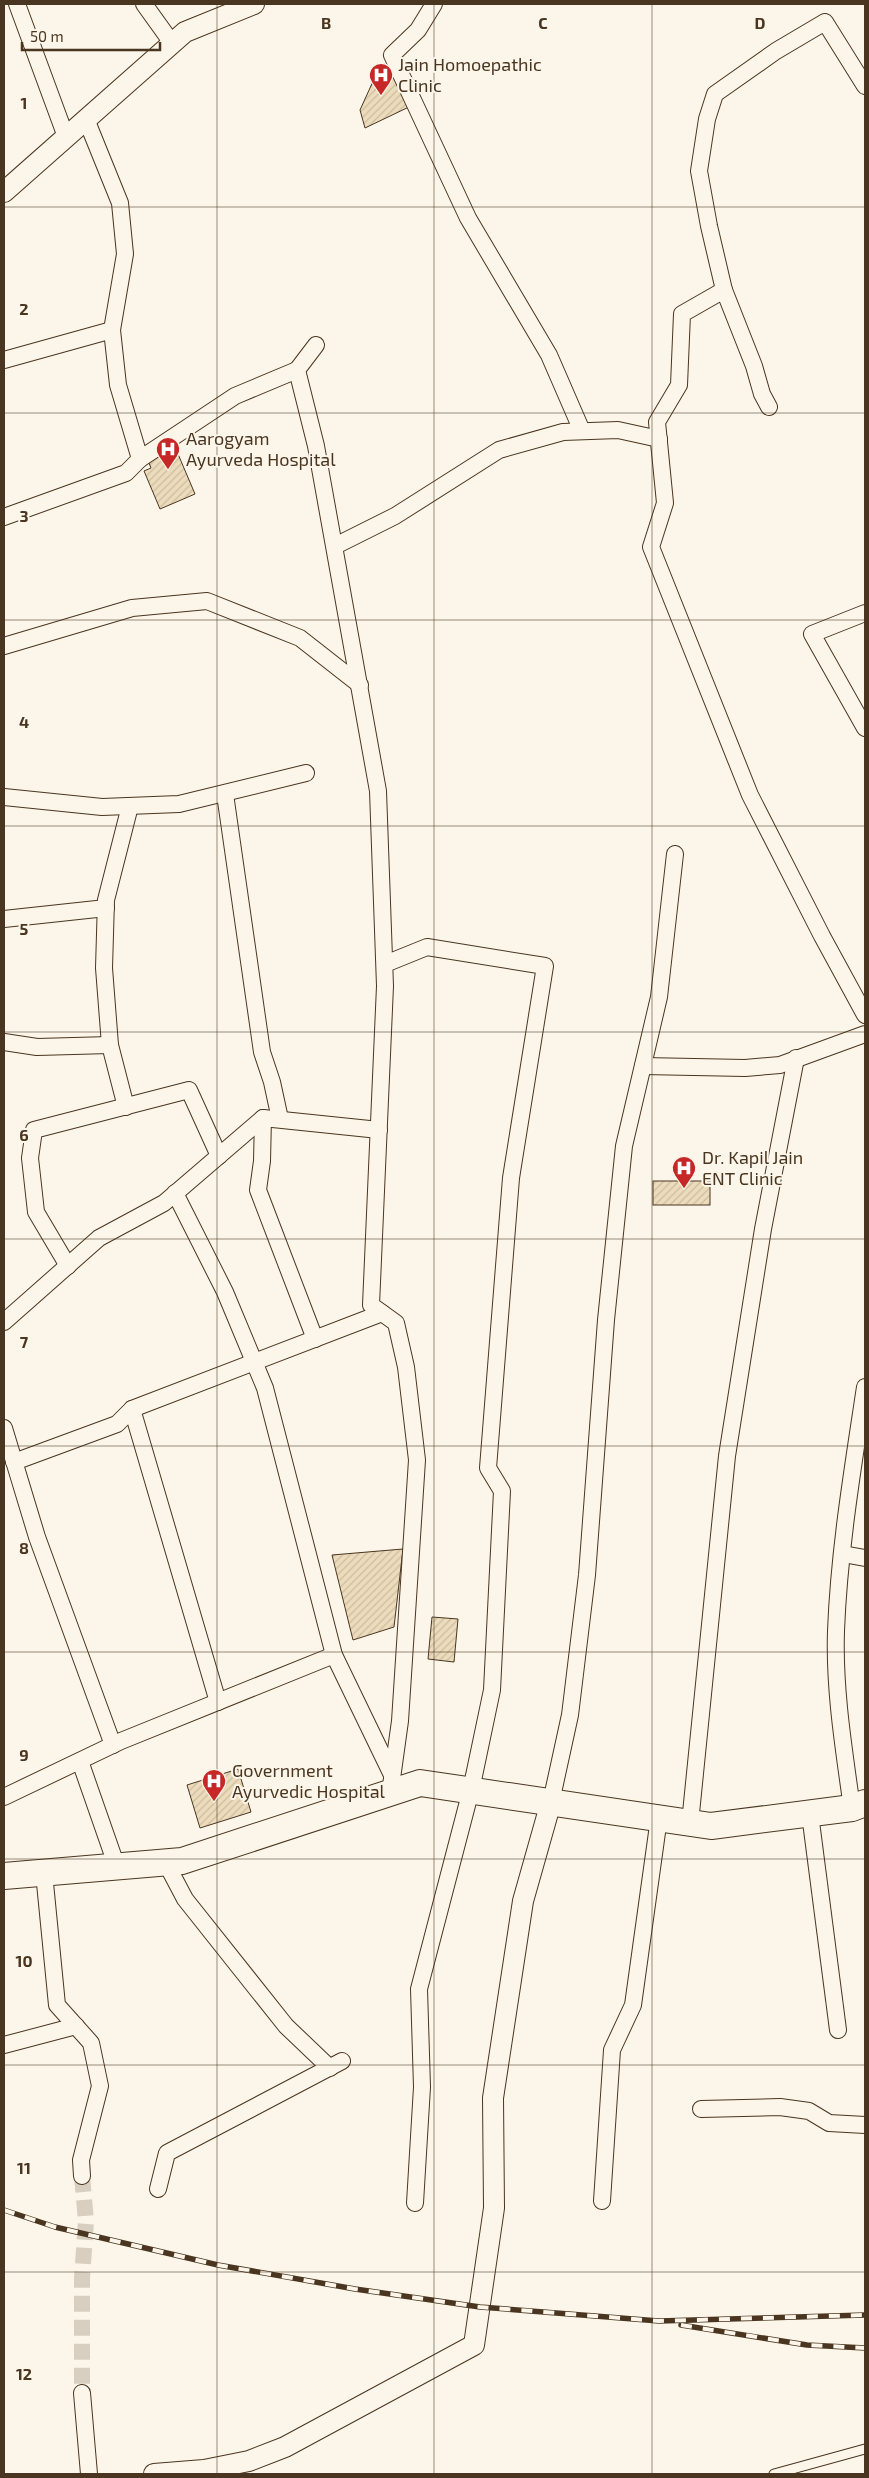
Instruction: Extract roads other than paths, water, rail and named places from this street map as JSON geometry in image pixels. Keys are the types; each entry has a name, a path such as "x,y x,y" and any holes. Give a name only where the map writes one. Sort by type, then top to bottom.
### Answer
{"main road":[{"path":"4,1876 182,1861 391,1784 420,1783 711,1826 859,1806"}],"street":[{"path":"17,4 66,137"},
{"path":"144,4 172,43"},
{"path":"4,192 185,32 235,8 254,4"},
{"path":"434,4 418,30 392,55 468,218 549,356 582,431"},
{"path":"769,407 762,394 754,366 724,290 709,226 699,171 707,119 715,94 776,50 825,22 865,86"},
{"path":"86,119 120,203 125,254 112,330 118,385 140,459"},
{"path":"724,290 682,314 679,385 657,422 665,503 651,547 750,795 822,936 865,1015"},
{"path":"4,360 112,330"},
{"path":"4,517 126,473 140,459 235,396 297,370 316,345"},
{"path":"297,370 316,446 378,791 384,964 371,1305 396,1323 406,1367 417,1460 400,1721 391,1784"},
{"path":"335,546 395,516 499,450 563,432 618,430 659,439"},
{"path":"4,646 132,608 207,601 300,638 360,685"},
{"path":"865,612 812,634 865,728"},
{"path":"4,798 102,807 179,804 306,773"},
{"path":"225,794 262,1052 272,1082 280,1119"},
{"path":"126,1107 110,1046 104,968 106,900 130,806"},
{"path":"154,2474 204,2470 240,2463 285,2447 474,2345 494,2208 493,2098 523,1901 551,1802 570,1715 587,1575 606,1320 624,1146 659,997 675,854"},
{"path":"4,919 106,908"},
{"path":"384,964 427,947 545,966 511,1178 488,1468 502,1491 492,1690 471,1790 419,1989 422,2087 415,2203"},
{"path":"643,1066 746,1068 780,1065 865,1034"},
{"path":"4,1042 37,1047 110,1046"},
{"path":"690,1823 727,1456 763,1229 796,1058"},
{"path":"68,1266 36,1212 30,1158 34,1130 189,1090 219,1156"},
{"path":"4,1322 99,1238 164,1203 263,1118 379,1130"},
{"path":"263,1118 262,1161 258,1190 315,1339"},
{"path":"175,1193 225,1292 265,1388 334,1655 391,1784"},
{"path":"14,1462 117,1424 132,1409 382,1313"},
{"path":"859,1806 838,1699 836,1632 843,1554 865,1386"},
{"path":"132,1409 218,1702"},
{"path":"4,1428 38,1537 112,1745"},
{"path":"843,1554 865,1558"},
{"path":"4,1797 112,1745 334,1655"},
{"path":"80,1761 117,1866"},
{"path":"810,1814 838,2030"},
{"path":"602,2200 612,2050 633,2006 659,1818"},
{"path":"158,2188 167,2153 336,2065 286,2026 185,1899 166,1863"},
{"path":"44,1873 56,2004 91,2043 100,2086 81,2160 82,2176"},
{"path":"4,2045 76,2026"},
{"path":"701,2109 780,2107 809,2111 829,2123 865,2125"},
{"path":"82,2393 89,2474"}],"lane":[{"path":"774,2474 865,2449"}],"tunnel":[{"path":"82,2176 86,2221 82,2278 82,2393"}],"railway":[{"path":"4,2210 55,2227 218,2265 355,2289 480,2307 659,2321 865,2315"},
{"path":"681,2325 807,2345 865,2348"}],"place":[{"name":"Jain Homoepathic Clinic","path":"381,96"},
{"name":"Aarogyam Ayurveda Hospital","path":"168,470"},
{"name":"Dr. Kapil Jain ENT Clinic","path":"684,1189"},
{"name":"Government Ayurvedic Hospital","path":"214,1802"}]}
